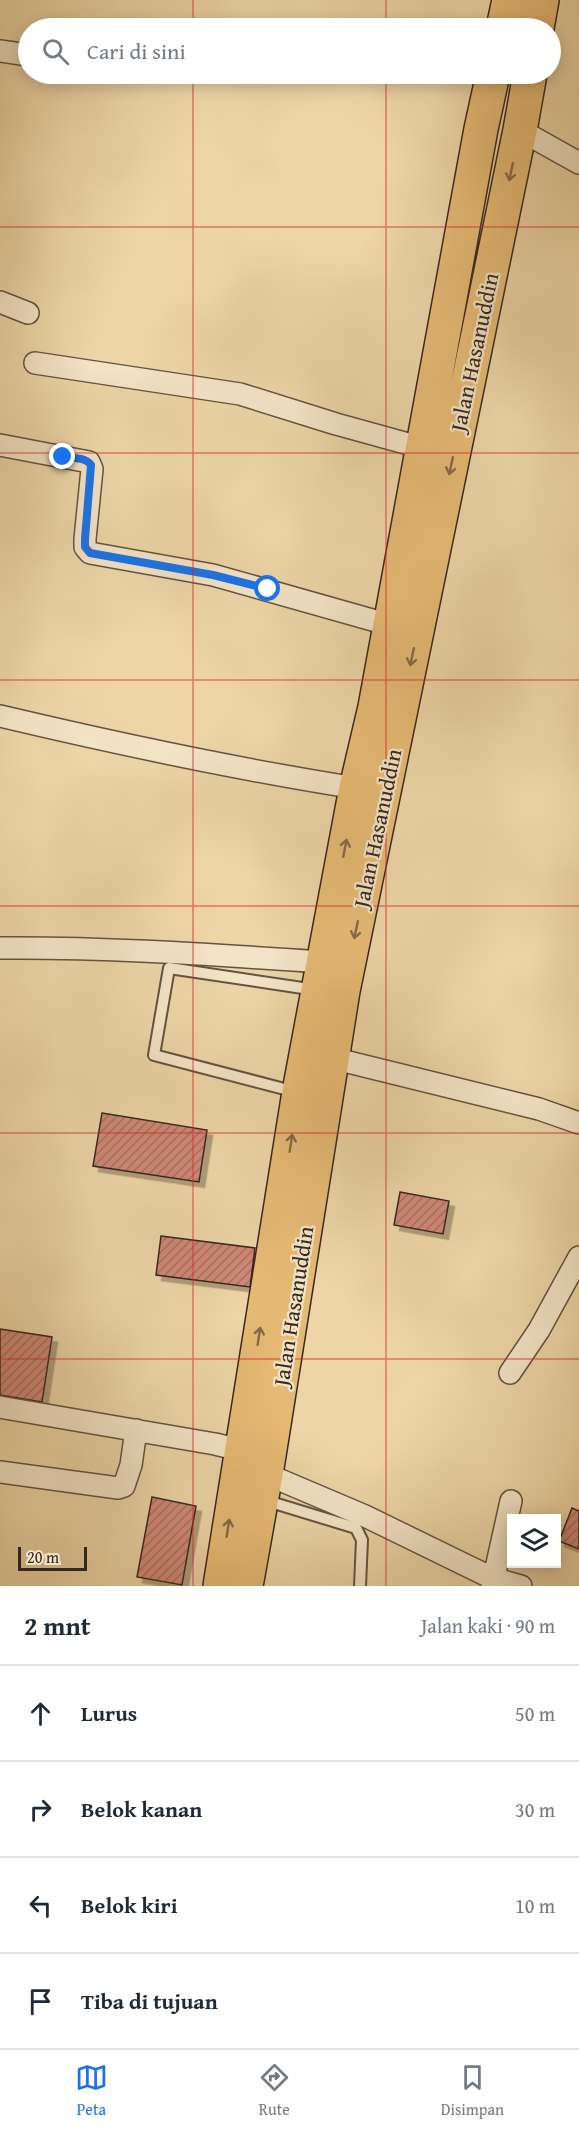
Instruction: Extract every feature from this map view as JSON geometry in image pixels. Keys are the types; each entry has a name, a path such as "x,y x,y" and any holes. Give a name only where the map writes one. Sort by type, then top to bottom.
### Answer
{"highway":[{"path":"504,18 509,0"},
{"path":"539,18 542,0"},
{"name":"Jalan Hasanuddin","path":"246,1586 264,1486 328,981 356,788 375,707 491,84"},
{"name":"Jalan Hasanuddin","path":"220,1586 240,1450 313,1095 332,1058 328,981 520,130 528,84"}],"street":[{"path":"0,51 18,54"},
{"path":"520,130 579,163"},
{"path":"0,302 28,313"},
{"path":"35,363 240,394 423,448"},
{"path":"0,445 89,462 92,469 85,547 90,553 213,575 390,625"},
{"path":"0,716 267,774 356,788"},
{"path":"0,948 176,952 328,981"},
{"path":"332,1058 539,1108 579,1123"},
{"path":"510,1373 539,1330 579,1257"},
{"path":"0,1407 240,1450"},
{"path":"0,1472 118,1488 124,1485 128,1478 136,1430"},
{"path":"264,1486 365,1516 492,1582 521,1586"},
{"path":"492,1582 511,1501"}],"lane":[{"path":"313,1095 154,1055 169,968 328,981"},
{"path":"264,1486 356,1528 362,1540 360,1586"}],"building":[{"path":"102,1113 207,1130 199,1182 93,1166"},
{"path":"400,1192 449,1201 443,1234 394,1225"},
{"path":"161,1236 255,1248 250,1287 156,1275"},
{"path":"0,1329 52,1337 42,1402 0,1395"},
{"path":"152,1497 196,1506 182,1585 137,1577"},
{"path":"572,1508 579,1511 579,1549 561,1542 561,1536"}],"route":[{"path":"63,457 83,459 91,465 85,539 85,547 90,553 213,575 268,589"}]}
